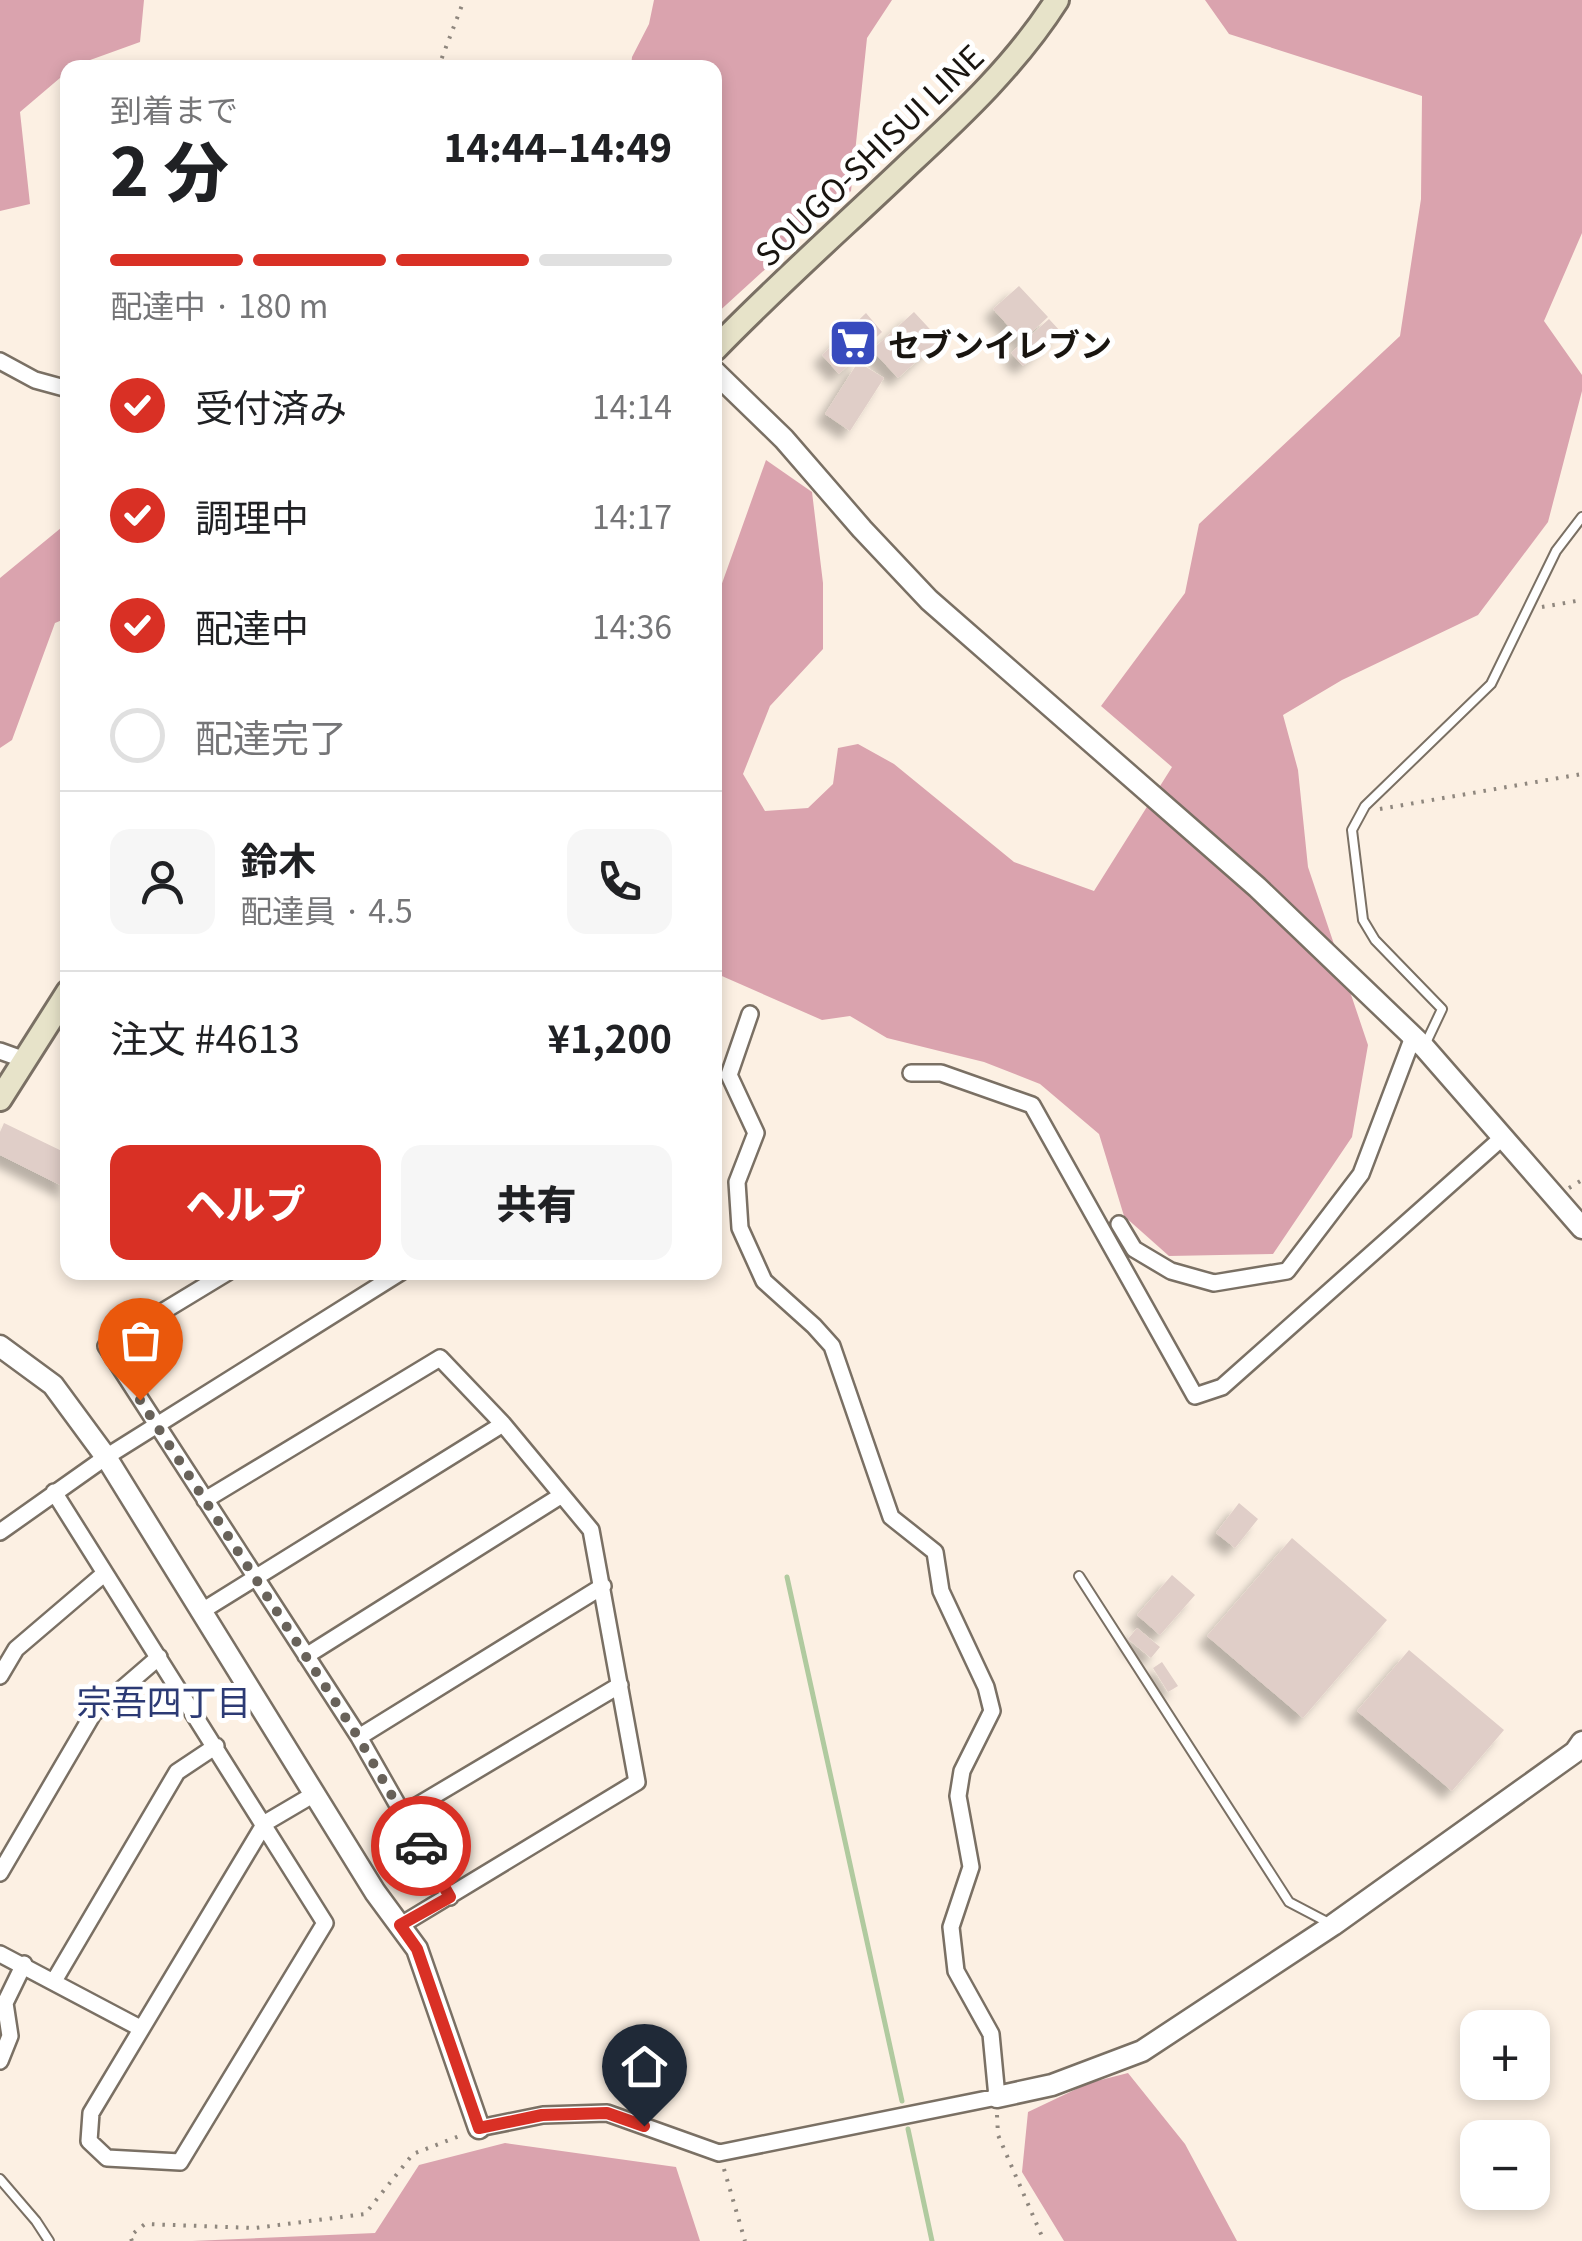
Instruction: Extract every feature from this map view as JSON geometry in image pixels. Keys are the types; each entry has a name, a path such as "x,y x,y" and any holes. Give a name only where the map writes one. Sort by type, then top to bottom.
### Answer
{"main road":[{"name":"SOUGO-SHISUI LINE","path":"722,342 986,90 1038,30 1057,0"},
{"path":"0,1099 60,1004"}],"street":[{"path":"0,361 35,380 60,387"},
{"path":"722,379 784,439 929,600 1257,888 1419,1042 1582,1228"},
{"path":"750,1014 729,1075 756,1133 736,1182 740,1228 764,1281 832,1346 891,1518 936,1552 941,1592 986,1687 992,1710 962,1770 958,1796 971,1868 951,1927 956,1971 991,2034 997,2096"},
{"path":"1119,1224 1134,1248 1171,1271 1214,1283 1287,1270 1361,1174 1419,1042"},
{"path":"0,1051 24,1060"},
{"path":"911,1074 941,1074 1032,1104 1194,1396 1222,1387 1502,1136"},
{"path":"215,1280 106,1346 358,1737 450,1897"},
{"path":"0,1532 106,1458 388,1280"},
{"path":"0,1346 53,1385 106,1458 375,1892 417,1949 479,2128 542,2115 607,2113 719,2153 1052,2085 1142,2051 1333,1925 1558,1764 1582,1742"},
{"path":"205,1500 440,1358 504,1424 591,1530 636,1782 400,1925"},
{"path":"202,1611 504,1424"},
{"path":"54,1492 265,1823 325,1922 180,2162 107,2158 89,2141 92,2113 140,2028 265,1823 316,1793"},
{"path":"306,1656 562,1494"},
{"path":"0,1676 16,1650 105,1574"},
{"path":"358,1737 603,1586"},
{"path":"0,1872 93,1714 160,1657"},
{"path":"403,1814 620,1685"},
{"path":"54,1981 177,1772 216,1746"},
{"path":"0,1954 140,2028"},
{"path":"0,2061 10,2036 5,2003 24,1964"}],"lane":[{"path":"1419,1042 1442,1009 1375,940 1362,920 1352,830 1361,813 1402,769 1491,684 1556,551 1582,516"},
{"path":"1079,1576 1289,1902 1333,1925"},
{"path":"0,2179 48,2241"}],"path":[{"path":"441,60 464,0"},
{"path":"1529,610 1582,600"},
{"path":"1361,813 1582,774"},
{"path":"997,2096 998,2135 1044,2241"},
{"path":"132,2241 130,2236 145,2224 255,2228 365,2214 413,2154 479,2128"},
{"path":"719,2153 745,2241"}],"shaded area":[{"path":"0,0 144,0 140,42 90,60 60,60 60,78 20,112 30,204 0,211"},
{"path":"654,0 892,0 867,38 851,191 722,309 722,60 632,60 649,24"},
{"path":"1205,0 1582,0 1582,233 1544,321 1582,375 1582,391 1548,522 1478,615 1342,680 1283,715 1298,770 1308,867 1368,1045 1352,1137 1273,1254 1169,1256 1124,1216 1099,1134 1040,1084 984,1062 887,1038 850,1016 822,1020 722,976 722,583 766,460 812,492 823,583 823,649 770,706 743,774 765,811 808,808 833,784 838,748 858,744 894,764 1014,862 1094,891 1172,767 1101,706 1185,593 1199,524 1400,336 1421,199 1422,96 1229,34"},
{"path":"60,529 60,621 55,623 12,740 0,748 0,578"},
{"path":"1128,2073 1185,2144 1237,2241 1064,2241 1022,2172 1028,2112 1089,2083"},
{"path":"505,2143 676,2167 700,2241 192,2241 375,2233 419,2165"}],"building":[{"path":"1019,286 1048,317 1022,341 993,309"},
{"path":"914,312 940,340 898,378 872,350"},
{"name":"セブンイレブン","path":"866,313 882,332 839,374 822,355"},
{"path":"1049,319 1061,332 1023,366 1011,353"},
{"path":"858,362 884,378 850,431 825,414"},
{"path":"4,1123 60,1150 60,1185 0,1155"},
{"path":"1239,1503 1258,1519 1235,1548 1216,1533"},
{"path":"1292,1538 1387,1620 1303,1718 1207,1636"},
{"path":"1172,1575 1195,1595 1160,1635 1137,1615"},
{"path":"1137,1628 1160,1647 1151,1658 1128,1639"},
{"path":"1409,1650 1504,1730 1452,1791 1357,1711"},
{"path":"1162,1662 1178,1686 1168,1692 1153,1668"}],"waterway":[{"path":"787,1577 902,2101"},
{"path":"908,2129 932,2241"}],"way so far":[{"path":"140,1400 358,1737 421,1846"}],"place":[{"name":"セブンイレブン","path":"853,343"}],"district":[{"name":"宗吾四丁目","path":"164,1699"}],"route":[{"path":"421,1846 450,1897 400,1925 417,1949 479,2128 542,2115 607,2113 644,2126"}]}
